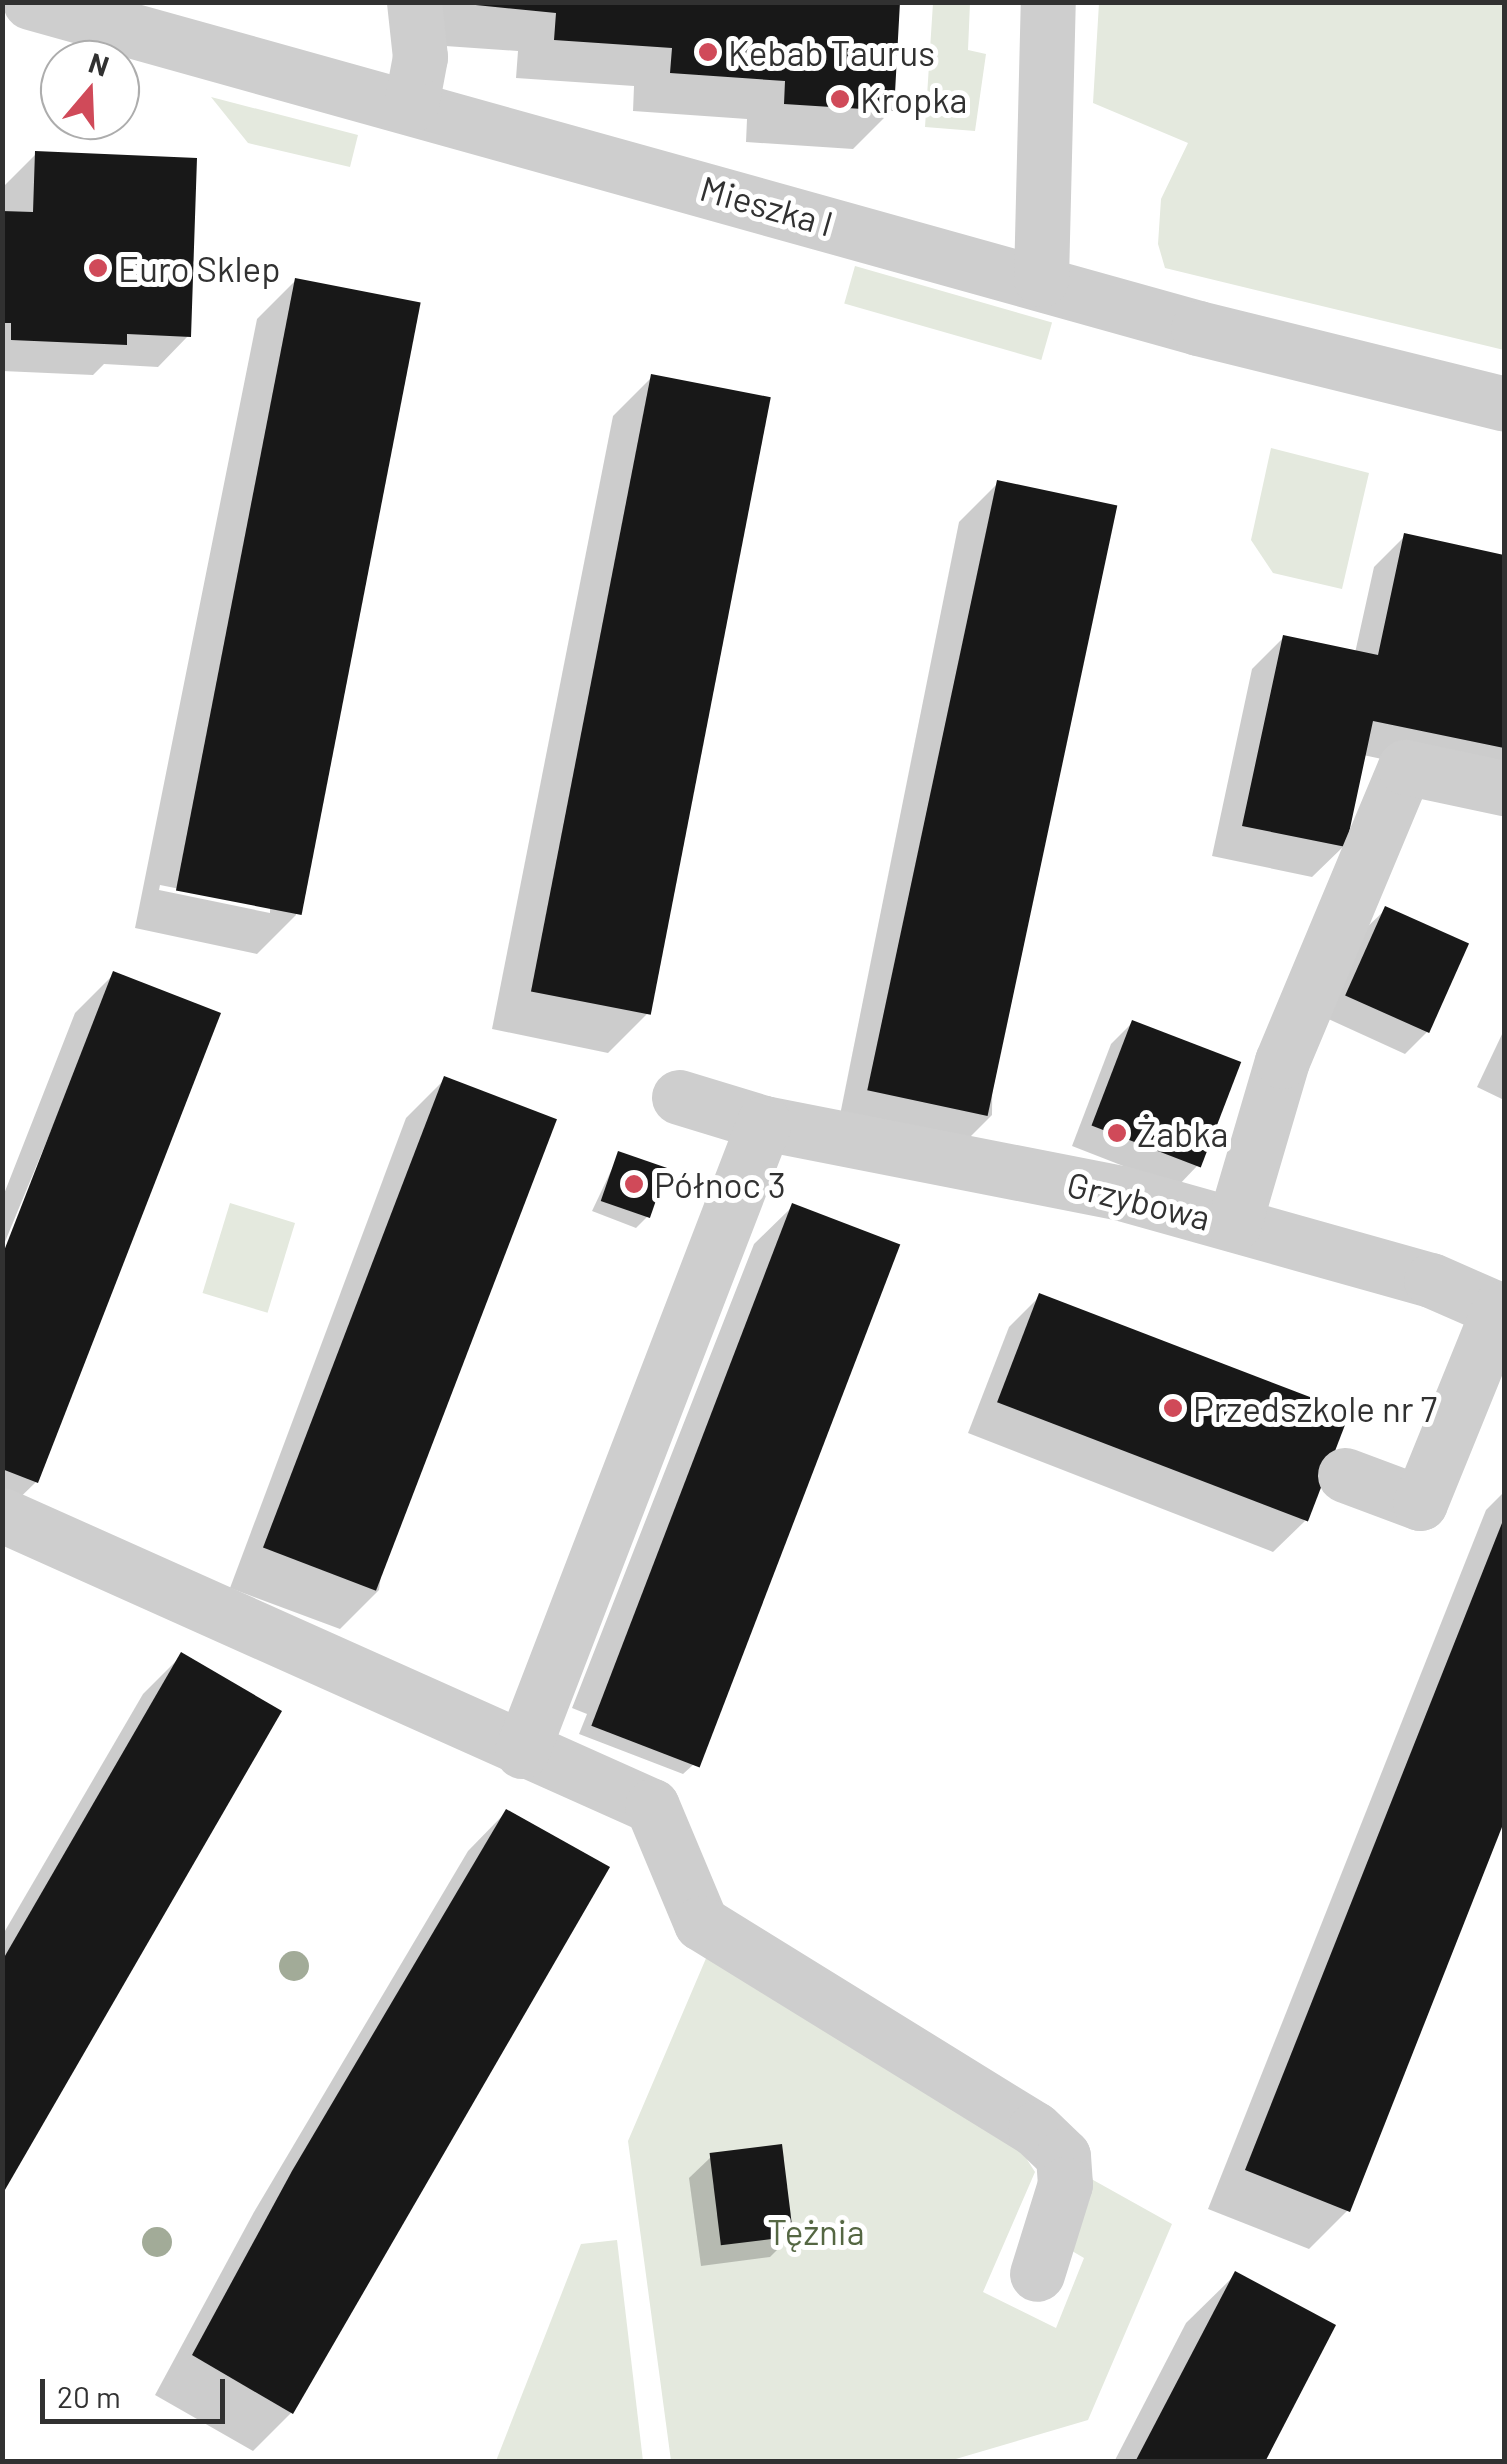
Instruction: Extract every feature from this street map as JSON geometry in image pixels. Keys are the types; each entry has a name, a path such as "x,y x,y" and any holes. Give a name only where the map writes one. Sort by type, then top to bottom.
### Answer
{"street":[{"name":"Mieszka I","path":"30,2 1041,280 1198,328 1504,404"},
{"path":"411,105 420,57 414,2"},
{"path":"1041,280 1048,2"},
{"path":"1234,1224 1282,1060 1405,766 1504,788"},
{"name":"Grzybowa","path":"679,1097 764,1123 1039,1174 1234,1224 1431,1280 1501,1310"},
{"path":"522,1751 764,1123"},
{"path":"1345,1474 1420,1502 1501,1310"},
{"path":"2,1515 652,1806 701,1923 1035,2129 1063,2156 1066,2184 1037,2274"}],"green space":[{"path":"933,3 970,3 968,50 986,54 975,131 925,127"},
{"path":"1099,3 1504,3 1504,350 1165,268 1158,244 1161,199 1188,143 1093,103"},
{"path":"211,97 358,135 350,167 248,143"},
{"path":"855,266 1052,323 1041,360 844,303"},
{"path":"1271,448 1369,473 1342,589 1273,573 1251,540"},
{"path":"230,1203 295,1223 268,1313 203,1293"},
{"name":"Tężnia","path":"707,1956 1021,2150 1035,2172 983,2292 1056,2328 1084,2258 1060,2244 1086,2176 1172,2224 1088,2420 949,2461 671,2461 628,2141"},
{"path":"617,2240 643,2461 496,2461 581,2244"}],"building":[{"path":"446,2 900,2 894,111 784,104 785,81 670,73 672,48 554,40 556,13"},
{"name":"Euro Sklep","path":"35,151 197,158 191,337 127,334 127,345 11,340 11,323 2,323 2,211 33,212"},
{"path":"295,278 421,302 302,915 176,891"},
{"path":"651,374 771,397 651,1015 531,991"},
{"path":"997,480 1117,506 988,1116 867,1090"},
{"path":"1404,533 1504,555 1504,748 1373,721 1346,847 1242,826 1283,635 1378,655"},
{"path":"1385,906 1469,943 1429,1033 1345,996"},
{"path":"113,971 221,1013 38,1483 2,1469 2,1256"},
{"path":"1132,1020 1241,1062 1201,1167 1092,1125"},
{"path":"444,1076 557,1119 376,1591 263,1547"},
{"name":"Północ 3","path":"618,1151 667,1168 650,1218 601,1201"},
{"path":"792,1203 900,1245 700,1767 591,1726"},
{"name":"Przedszkole nr 7","path":"1039,1293 1350,1412 1308,1522 997,1402"},
{"path":"1504,1518 1504,1822 1350,2212 1245,2170"},
{"path":"181,1652 282,1711 2,2195 2,1961"},
{"path":"506,1809 610,1867 293,2414 192,2355 292,2171"},
{"path":"782,2144 793,2236 721,2245 710,2153"},
{"path":"1235,2271 1336,2325 1265,2462 1135,2462"}],"place":[{"name":"Kebab Taurus","path":"708,52"},
{"name":"Kropka","path":"840,99"},
{"name":"Euro Sklep","path":"98,268"},
{"name":"Żabka","path":"1117,1133"},
{"name":"Północ 3","path":"634,1184"},
{"name":"Przedszkole nr 7","path":"1173,1408"}]}
